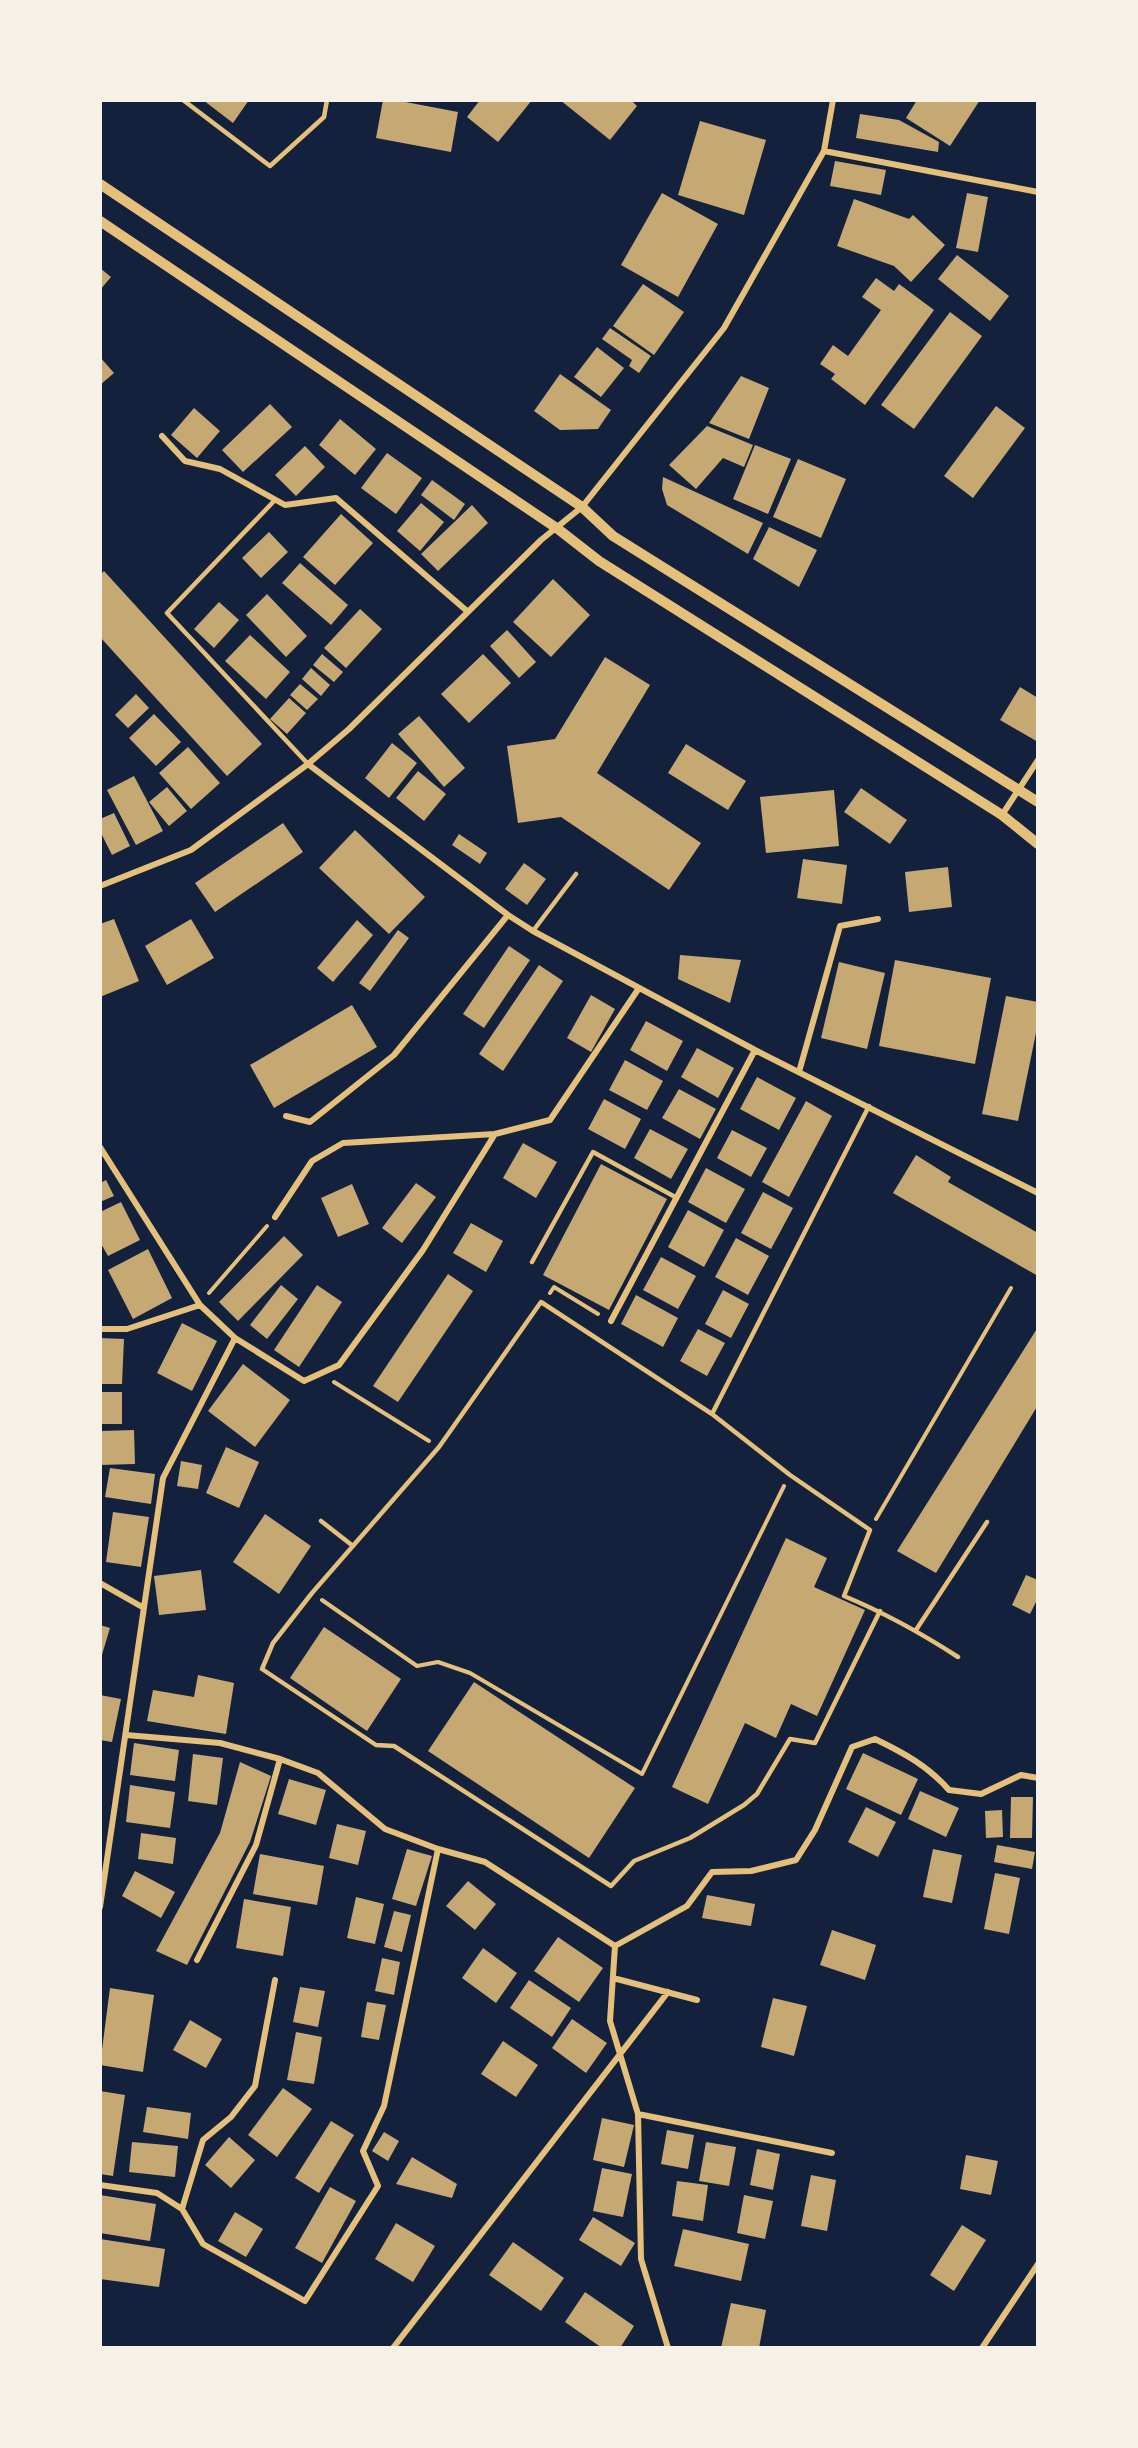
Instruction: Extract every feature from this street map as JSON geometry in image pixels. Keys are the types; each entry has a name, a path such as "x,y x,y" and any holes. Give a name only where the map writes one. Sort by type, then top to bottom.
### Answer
{"street":[{"path":"100,886 191,850 308,764 350,729 541,540 558,529 582,507 724,328 824,151 833,100"},
{"path":"824,151 1038,192"},
{"path":"100,184 582,507 613,536 1038,802"},
{"path":"100,221 558,529 599,561 1002,815 1038,844"},
{"path":"162,436 185,461 220,469 285,505 336,498 467,611"},
{"path":"1002,815 1038,760"},
{"path":"308,764 508,915 533,931 755,1050 1038,1194"},
{"path":"286,1116 310,1122 394,1055 508,915"},
{"path":"800,1072 840,926 879,919"},
{"path":"275,1217 312,1161 343,1143 495,1134 550,1120 639,988"},
{"path":"611,1321 755,1050"},
{"path":"100,1147 200,1305 235,1338 304,1381 339,1365 423,1250 495,1134"},
{"path":"100,1329 127,1329 200,1305"},
{"path":"100,1907 163,1478 235,1338"},
{"path":"100,1583 144,1608"},
{"path":"126,1735 220,1743 280,1759 318,1773 385,1829 438,1849 485,1862 615,1946"},
{"path":"615,1946 687,1906 712,1872 751,1871 796,1860 815,1830 852,1747 875,1739 910,1756 934,1773 949,1790 981,1794 1021,1775 1038,1778"},
{"path":"197,1960 256,1845 280,1759"},
{"path":"100,2185 157,2193 182,2209 204,2244 305,2301 378,2186 363,2151 384,2106 438,1849"},
{"path":"615,1946 610,2021 638,2114 641,2259 668,2348"},
{"path":"613,1978 697,2000"},
{"path":"182,2209 203,2140 231,2116 255,2086 275,1980"},
{"path":"393,2348 668,1992"},
{"path":"638,2114 832,2154"},
{"path":"982,2348 1038,2264"}],"lane":[{"path":"183,100 270,166 324,117 327,100"},
{"path":"275,500 167,613 308,764"},
{"path":"533,931 576,874"},
{"path":"712,1414 869,1106"},
{"path":"532,1263 593,1152 677,1198"},
{"path":"880,1611 815,1743 790,1739 757,1794 744,1805 690,1838 634,1861 611,1886 394,1746 376,1745 262,1669 273,1644 312,1593 439,1447 542,1302 712,1414 790,1474 870,1530 844,1596 880,1611 916,1630 958,1658"},
{"path":"321,1521 353,1546"},
{"path":"916,1630 987,1522"}],"path":[{"path":"200,1305 275,1217"},
{"path":"542,1302 554,1287 611,1321"},
{"path":"870,1530 1011,1288"},
{"path":"320,1374 439,1447"},
{"path":"312,1593 417,1666 438,1662 470,1673 642,1774 790,1474"}],"building":[{"path":"203,100 249,100 233,123"},
{"path":"383,100 395,100 458,112 451,152 376,138"},
{"path":"480,100 532,100 498,142 467,117"},
{"path":"560,100 631,100 637,106 610,140"},
{"path":"917,100 980,100 950,146 906,118"},
{"path":"860,114 899,120 939,142 938,152 856,138"},
{"path":"700,121 766,140 744,215 678,195"},
{"path":"835,161 886,170 881,195 830,186"},
{"path":"662,193 718,224 678,297 621,265"},
{"path":"967,193 988,197 978,252 956,248"},
{"path":"854,199 909,219 913,215 945,245 911,282 894,266 837,246"},
{"path":"957,255 1009,296 990,321 938,279"},
{"path":"100,268 111,277 100,290"},
{"path":"876,278 894,291 899,284 934,310 865,405 831,379 835,374 820,364 833,345 848,356 881,310 862,297"},
{"path":"643,284 684,312 654,355 613,326"},
{"path":"950,312 982,336 914,429 881,405"},
{"path":"610,328 651,356 639,373 629,366 632,360 602,339"},
{"path":"597,347 624,368 601,397 574,377"},
{"path":"100,357 114,373 100,385"},
{"path":"560,374 611,410 598,429 560,430 534,411"},
{"path":"741,376 769,388 749,439 709,423"},
{"path":"270,404 292,427 243,472 222,450"},
{"path":"996,406 1025,428 973,498 944,476"},
{"path":"194,408 220,431 197,458 171,435"},
{"path":"340,419 376,449 355,475 319,445"},
{"path":"707,426 753,445 744,467 723,458 696,489 669,465"},
{"path":"755,445 791,459 768,514 733,499"},
{"path":"305,446 325,467 296,496 275,475"},
{"path":"387,453 422,478 396,514 361,488"},
{"path":"798,459 846,479 821,538 773,517"},
{"path":"663,477 763,523 748,554 667,505 662,489"},
{"path":"432,480 465,504 454,520 421,495"},
{"path":"421,503 444,522 420,551 397,531"},
{"path":"472,505 488,523 438,571 421,554"},
{"path":"341,514 373,543 335,585 303,557"},
{"path":"769,527 817,550 799,587 753,559"},
{"path":"269,532 288,552 261,578 242,558"},
{"path":"300,563 348,605 331,625 282,583"},
{"path":"104,571 262,744 227,776 100,637 100,575"},
{"path":"553,579 590,615 551,657 513,622"},
{"path":"267,594 307,636 286,657 246,615"},
{"path":"219,602 239,620 214,648 194,629"},
{"path":"360,609 382,629 346,668 324,648"},
{"path":"507,630 536,662 519,678 490,646"},
{"path":"250,635 290,672 266,699 225,661"},
{"path":"322,654 343,672 334,682 313,665"},
{"path":"483,654 511,683 469,723 441,694"},
{"path":"605,657 650,685 597,773 701,843 669,890 561,817 518,823 507,746 555,739"},
{"path":"311,668 330,685 321,696 302,679"},
{"path":"300,684 318,699 307,710 290,695"},
{"path":"1020,687 1038,698 1038,742 1000,720"},
{"path":"136,694 149,708 128,728 115,715"},
{"path":"289,698 306,713 287,734 270,719"},
{"path":"154,714 181,742 156,766 129,738"},
{"path":"419,716 465,768 444,787 398,734"},
{"path":"392,743 417,763 389,798 365,778"},
{"path":"686,744 746,781 728,810 668,773"},
{"path":"188,747 220,783 191,809 159,773"},
{"path":"418,771 446,794 424,821 396,798"},
{"path":"134,776 163,831 136,845 107,790"},
{"path":"167,787 187,811 169,826 149,802"},
{"path":"861,788 907,820 890,844 844,812"},
{"path":"834,790 839,846 766,853 760,797"},
{"path":"114,813 130,846 112,855 100,831 100,819"},
{"path":"283,823 303,852 215,912 195,883"},
{"path":"355,830 425,897 389,934 319,868"},
{"path":"459,834 487,853 480,864 452,845"},
{"path":"803,859 847,865 842,904 797,898"},
{"path":"524,863 546,879 527,905 505,889"},
{"path":"948,867 952,907 909,912 905,872"},
{"path":"114,919 139,981 100,997 100,924"},
{"path":"191,919 214,958 167,985 145,946"},
{"path":"357,920 373,935 333,982 317,968"},
{"path":"398,930 409,938 370,991 359,983"},
{"path":"509,946 530,960 484,1028 463,1014"},
{"path":"680,955 741,960 730,1003 678,979"},
{"path":"895,960 991,978 975,1064 879,1046"},
{"path":"839,962 885,973 867,1049 821,1038"},
{"path":"539,965 563,981 503,1071 479,1054"},
{"path":"591,995 615,1009 591,1052 567,1038"},
{"path":"1006,996 1038,1002 1038,1023 1018,1121 982,1114"},
{"path":"352,1005 377,1047 274,1108 250,1065"},
{"path":"646,1021 683,1041 667,1071 630,1050"},
{"path":"697,1048 734,1068 718,1098 681,1077"},
{"path":"625,1060 663,1081 647,1110 609,1090"},
{"path":"757,1077 796,1098 779,1130 740,1109"},
{"path":"679,1089 716,1109 700,1139 662,1118"},
{"path":"604,1099 641,1119 625,1149 588,1129"},
{"path":"806,1101 832,1116 789,1197 762,1182"},
{"path":"650,1129 688,1149 671,1179 634,1158"},
{"path":"732,1130 767,1148 751,1177 717,1158"},
{"path":"523,1143 557,1162 536,1198 503,1178"},
{"path":"916,1155 951,1177 948,1182 1038,1233 1038,1276 893,1193"},
{"path":"601,1164 667,1199 609,1310 543,1275"},
{"path":"706,1168 745,1189 726,1223 688,1202"},
{"path":"106,1180 114,1196 100,1202 100,1183"},
{"path":"416,1183 436,1197 402,1243 382,1228"},
{"path":"352,1184 369,1224 338,1237 321,1198"},
{"path":"763,1192 793,1208 771,1249 741,1233"},
{"path":"121,1202 140,1240 108,1256 100,1242 100,1212"},
{"path":"688,1210 724,1230 704,1267 668,1247"},
{"path":"471,1223 503,1241 486,1272 453,1253"},
{"path":"284,1236 303,1255 238,1321 219,1302"},
{"path":"736,1238 769,1256 748,1295 715,1277"},
{"path":"148,1249 172,1298 133,1319 108,1270"},
{"path":"661,1257 696,1276 678,1309 643,1290"},
{"path":"448,1274 473,1291 398,1402 373,1386"},
{"path":"281,1285 298,1299 267,1339 250,1325"},
{"path":"317,1285 342,1302 299,1367 274,1350"},
{"path":"723,1290 749,1304 731,1338 705,1324"},
{"path":"636,1295 678,1318 663,1347 621,1324"},
{"path":"182,1323 217,1341 192,1391 157,1373"},
{"path":"1038,1327 1038,1405 936,1573 897,1551"},
{"path":"698,1329 725,1343 707,1376 680,1361"},
{"path":"100,1338 124,1339 122,1384 100,1384"},
{"path":"243,1364 290,1400 255,1447 208,1411"},
{"path":"100,1392 122,1392 122,1424 100,1424"},
{"path":"134,1430 135,1464 100,1465 100,1431"},
{"path":"226,1447 259,1462 239,1508 206,1493"},
{"path":"181,1461 202,1465 198,1489 177,1486"},
{"path":"110,1468 155,1474 151,1504 105,1497"},
{"path":"113,1512 149,1517 141,1567 106,1562"},
{"path":"265,1514 311,1546 279,1594 233,1562"},
{"path":"786,1538 827,1558 814,1587 865,1610 817,1716 791,1704 776,1738 745,1723 708,1804 672,1787"},
{"path":"201,1570 206,1610 159,1615 154,1576"},
{"path":"1026,1575 1038,1580 1038,1598 1030,1614 1012,1605"},
{"path":"100,1625 110,1628 101,1658 100,1658"},
{"path":"324,1627 401,1679 367,1731 290,1678"},
{"path":"198,1675 234,1683 226,1734 147,1721 153,1690 194,1697"},
{"path":"474,1682 635,1788 589,1858 428,1751"},
{"path":"100,1695 121,1699 112,1742 100,1740"},
{"path":"134,1743 179,1750 175,1781 130,1775"},
{"path":"863,1753 918,1779 901,1815 846,1789"},
{"path":"193,1754 223,1758 217,1805 188,1801"},
{"path":"240,1762 271,1776 250,1842 187,1965 156,1951 220,1833"},
{"path":"289,1779 326,1790 316,1825 278,1814"},
{"path":"130,1785 175,1792 170,1828 126,1822"},
{"path":"920,1791 959,1808 946,1837 908,1819"},
{"path":"1011,1797 1033,1797 1032,1838 1010,1838"},
{"path":"866,1807 896,1822 878,1857 848,1842"},
{"path":"1002,1810 1003,1837 986,1838 985,1811"},
{"path":"337,1824 366,1831 358,1865 329,1858"},
{"path":"141,1833 176,1838 173,1864 138,1859"},
{"path":"997,1845 1035,1852 1032,1869 994,1862"},
{"path":"407,1849 432,1856 416,1906 392,1899"},
{"path":"933,1849 962,1855 952,1903 923,1897"},
{"path":"260,1854 324,1866 317,1905 253,1894"},
{"path":"135,1871 175,1892 161,1918 122,1896"},
{"path":"995,1873 1020,1878 1009,1934 984,1929"},
{"path":"468,1881 496,1904 475,1930 446,1906"},
{"path":"707,1895 755,1904 751,1926 702,1918"},
{"path":"356,1897 384,1904 375,1944 347,1938"},
{"path":"244,1899 291,1907 283,1956 236,1948"},
{"path":"394,1911 411,1915 402,1952 384,1947"},
{"path":"832,1930 876,1945 865,1980 820,1965"},
{"path":"558,1937 603,1968 579,2002 534,1971"},
{"path":"483,1948 517,1973 496,2003 462,1978"},
{"path":"382,1958 400,1962 394,1995 375,1991"},
{"path":"529,1980 571,2008 552,2037 510,2008"},
{"path":"300,1987 325,1991 318,2027 293,2022"},
{"path":"110,1988 154,1995 143,2072 100,2065"},
{"path":"773,1998 807,2006 794,2056 761,2047"},
{"path":"367,2002 386,2005 379,2040 361,2037"},
{"path":"572,2019 607,2043 586,2073 552,2048"},
{"path":"190,2020 222,2039 206,2068 173,2050"},
{"path":"296,2032 322,2037 314,2084 287,2080"},
{"path":"503,2041 538,2065 516,2097 481,2074"},
{"path":"283,2088 312,2109 277,2157 248,2135"},
{"path":"100,2091 125,2095 113,2176 100,2174"},
{"path":"147,2107 191,2113 188,2139 143,2132"},
{"path":"602,2118 634,2125 624,2167 593,2160"},
{"path":"331,2121 354,2135 319,2193 295,2178"},
{"path":"667,2130 694,2135 688,2169 661,2164"},
{"path":"384,2132 399,2141 388,2161 372,2151"},
{"path":"229,2137 255,2160 231,2188 205,2165"},
{"path":"132,2142 178,2146 175,2177 129,2172"},
{"path":"706,2142 736,2147 729,2186 699,2181"},
{"path":"757,2149 780,2154 773,2190 750,2185"},
{"path":"966,2155 998,2161 991,2195 960,2189"},
{"path":"412,2157 457,2184 452,2198 396,2184"},
{"path":"602,2168 632,2174 623,2217 593,2211"},
{"path":"811,2175 836,2180 827,2231 801,2226"},
{"path":"677,2181 708,2185 703,2221 672,2216"},
{"path":"330,2187 356,2201 322,2263 295,2248"},
{"path":"100,2195 156,2204 150,2241 100,2233"},
{"path":"744,2195 773,2201 765,2239 737,2233"},
{"path":"235,2212 263,2229 246,2257 218,2241"},
{"path":"593,2217 635,2243 621,2266 579,2240"},
{"path":"396,2223 435,2246 413,2282 375,2259"},
{"path":"962,2225 986,2240 954,2291 930,2275"},
{"path":"683,2229 749,2244 741,2281 674,2266"},
{"path":"100,2239 165,2249 159,2287 100,2279"},
{"path":"513,2242 564,2278 541,2311 489,2275"},
{"path":"585,2292 634,2326 620,2348 602,2348 565,2322"},
{"path":"731,2303 766,2310 759,2348 721,2348"}]}
